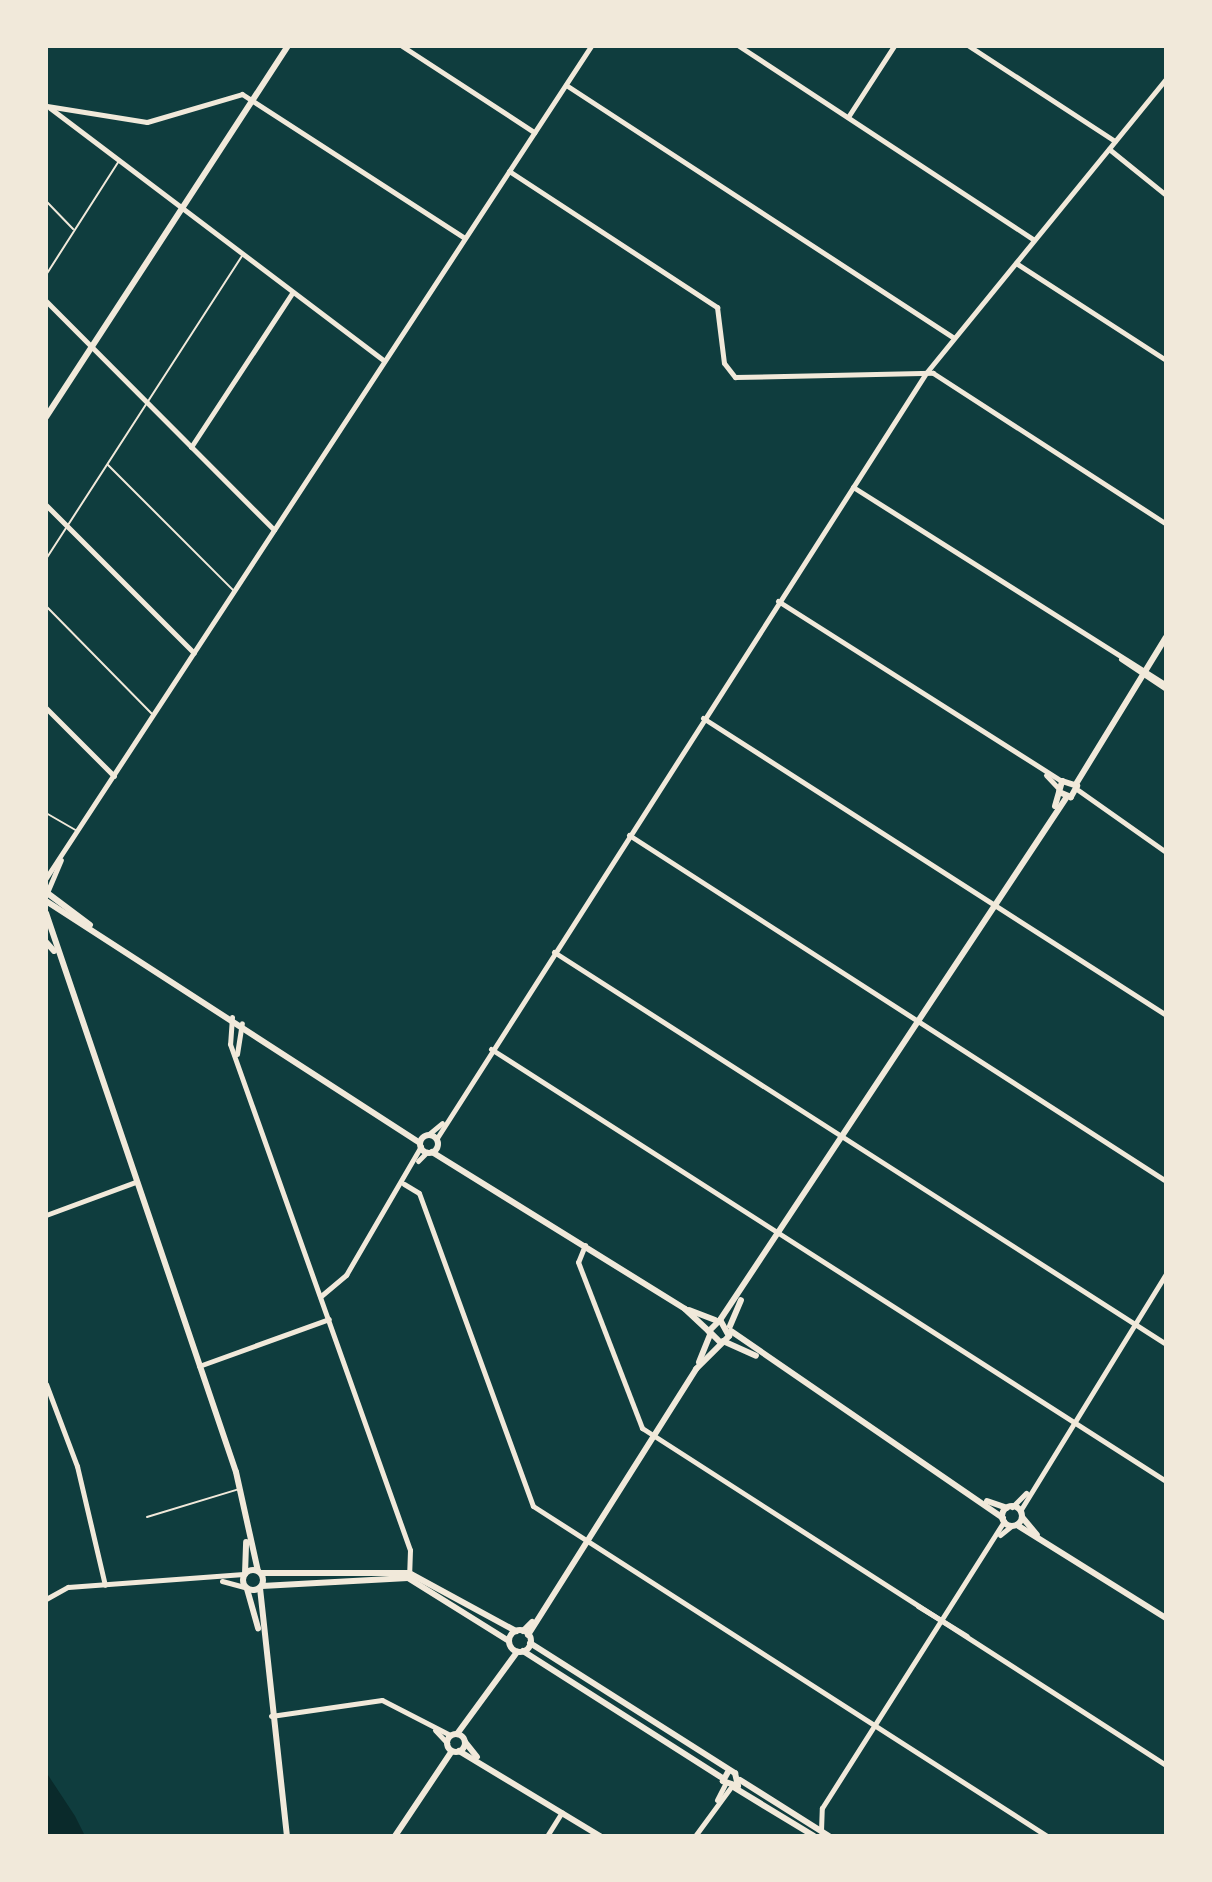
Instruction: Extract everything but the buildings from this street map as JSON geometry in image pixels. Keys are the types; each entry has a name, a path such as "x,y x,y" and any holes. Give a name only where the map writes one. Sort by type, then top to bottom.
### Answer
{"street":[{"path":"46,417 288,46"},
{"path":"402,46 534,132"},
{"path":"46,878 591,46"},
{"path":"739,46 1034,240"},
{"path":"848,117 894,46"},
{"path":"969,46 1115,141"},
{"path":"321,1296 340,1283 426,1144 445,1120 554,952 926,373 1166,79"},
{"path":"566,85 954,338"},
{"path":"47,105 147,122 242,94 465,238"},
{"path":"47,105 384,361"},
{"path":"1109,149 1166,195"},
{"path":"509,171 717,307 728,372 741,379 926,373 1166,524"},
{"path":"1016,263 1166,360"},
{"path":"191,447 292,293"},
{"path":"46,301 274,530"},
{"path":"853,487 1166,687"},
{"path":"46,505 194,653"},
{"path":"778,601 1045,774 1064,794 1085,800 1166,852"},
{"path":"696,1369 709,1333 746,1289 783,1234 1064,794 1065,780 1083,765 1166,637"},
{"path":"46,708 114,776"},
{"path":"703,718 1166,1015"},
{"path":"1064,794 1077,787 1083,765"},
{"path":"1045,774 1077,787 1085,800"},
{"path":"629,835 1166,1181"},
{"path":"61,859 46,895 685,1309 721,1342 763,1359"},
{"path":"46,913 54,951 240,1488 247,1535 259,1572 261,1639 287,1836"},
{"path":"46,942 54,951"},
{"path":"554,952 1166,1344"},
{"path":"232,1017 237,1055 410,1550 409,1576"},
{"path":"237,1055 242,1023"},
{"path":"491,1049 1166,1481"},
{"path":"438,1141 445,1120"},
{"path":"426,1144 438,1141"},
{"path":"426,1144 438,1141"},
{"path":"438,1141 451,1158"},
{"path":"46,1215 135,1182"},
{"path":"404,1184 419,1193 523,1491 586,1539 1047,1836"},
{"path":"585,1245 578,1262 633,1419 941,1625 970,1639 1166,1765"},
{"path":"1009,1522 1010,1507 1026,1493 1166,1274"},
{"path":"501,1672 509,1643 535,1620 696,1369 730,1329 746,1289"},
{"path":"685,1309 718,1320 763,1359 983,1500 1009,1522 1037,1535 1166,1618"},
{"path":"199,1366 329,1319"},
{"path":"46,1384 77,1466 105,1585"},
{"path":"821,1831 824,1805 996,1538 1009,1522 1021,1514 1026,1493"},
{"path":"983,1500 1010,1507 1021,1514 1037,1535"},
{"path":"247,1535 246,1588 261,1639"},
{"path":"46,1599 68,1587 221,1581 259,1572 409,1576 522,1632 530,1643 829,1836"},
{"path":"221,1581 246,1588 409,1576 520,1652 814,1836"},
{"path":"913,1604 946,1617 970,1639"},
{"path":"395,1836 501,1672 530,1643"},
{"path":"271,1716 382,1700 435,1729 459,1737 477,1757"},
{"path":"435,1729 452,1748 477,1757 600,1836"},
{"path":"452,1748 459,1737"},
{"path":"695,1836 728,1784 728,1772"},
{"path":"728,1784 740,1780"},
{"path":"547,1836 562,1812"}],"lane":[{"path":"46,275 120,160"},
{"path":"46,201 75,230"},
{"path":"46,559 244,254"},
{"path":"107,464 234,591"},
{"path":"46,606 154,715"},
{"path":"46,813 78,831"},
{"path":"147,1517 240,1488"}],"water":[{"path":"46,1772 75,1816 85,1836 46,1836"}]}
